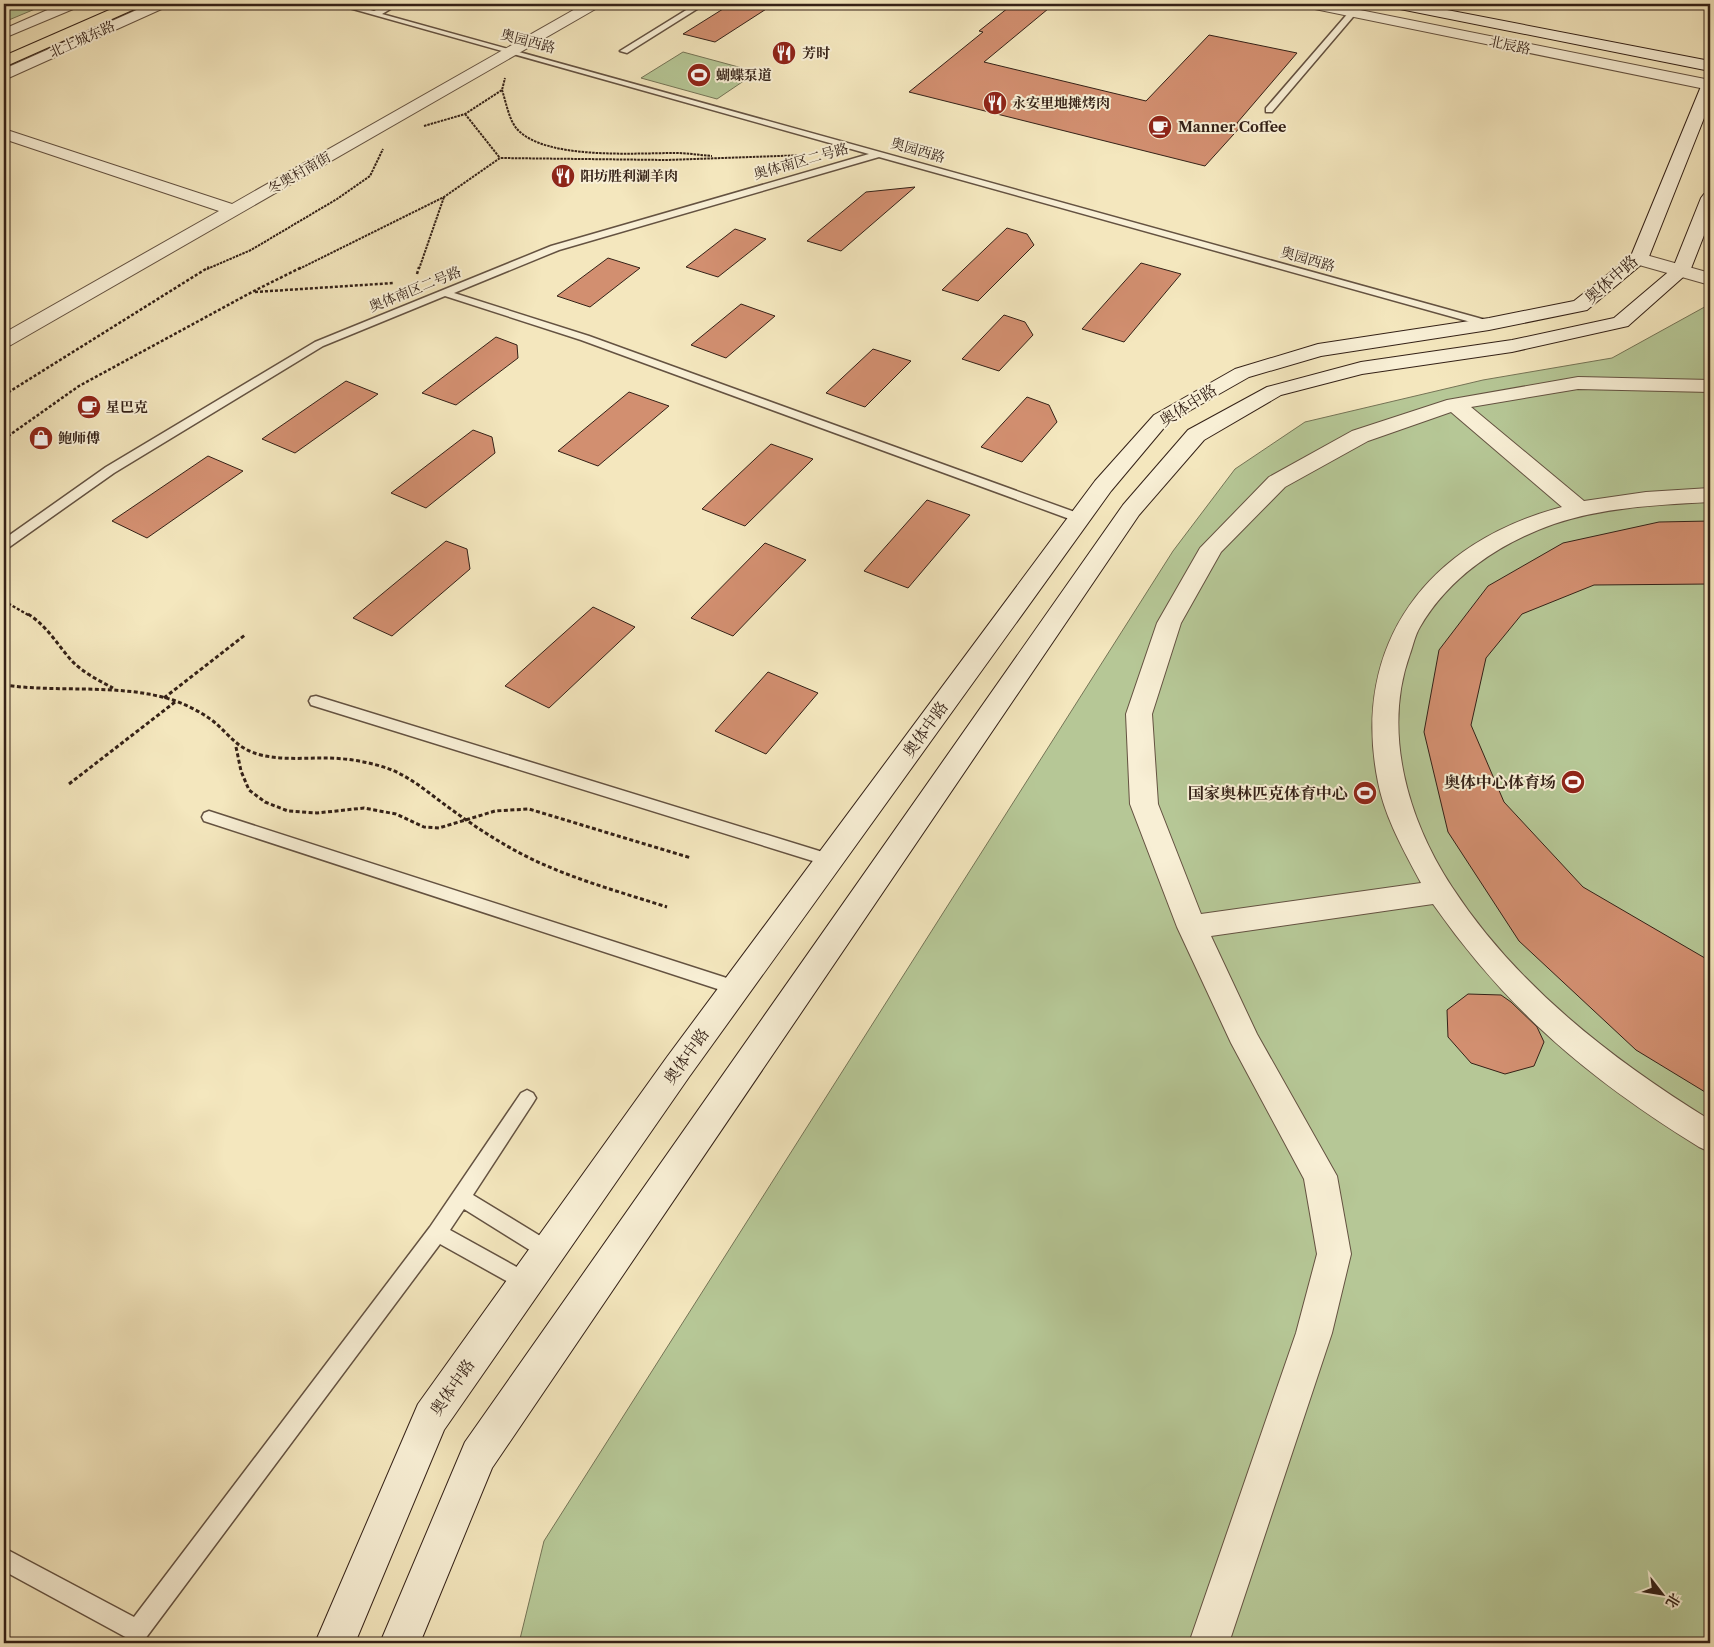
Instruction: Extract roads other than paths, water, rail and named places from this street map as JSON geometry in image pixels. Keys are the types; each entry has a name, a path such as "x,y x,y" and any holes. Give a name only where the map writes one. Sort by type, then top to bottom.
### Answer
{"main road":[{"name":"北土城东路","path":"4,47 103,4"},
{"name":"北土城东路","path":"4,62 134,4"}],"street":[{"path":"4,34 73,4"},
{"name":"北土城东路","path":"4,74 161,4"},
{"name":"冬奥村南街","path":"4,341 594,4"},
{"name":"北辰路","path":"1310,4 1356,8 1710,80"},
{"name":"北辰路","path":"1395,4 1710,80"},
{"name":"奥体中路","path":"335,1643 431,1417 736,988 1079,518 1103,486 1161,419 1242,373 1318,350 1489,324 1580,306 1639,259 1710,80"},
{"path":"4,134 233,210"},
{"name":"奥体中路","path":"400,1643 478,1455 1131,510 1196,435 1274,391 1291,386 1361,368 1512,346 1621,322 1681,271 1710,198"},
{"path":"1639,259 1710,279"},
{"path":"1209,1643 1314,1333 1334,1254 1320,1176 1246,1043 1192,927 1144,804 1139,714 1169,623 1212,548 1277,482 1360,436 1454,404 1578,383 1710,386"},
{"path":"1454,404 1579,509"},
{"path":"1710,495 1666,496 1621,501 1579,509 1542,520 1507,534 1476,552 1449,573 1426,597 1408,624 1394,654 1386,687 1383,724 1387,762 1397,804 1415,847 1440,892 1490,959 1556,1027 1596,1060 1638,1092 1710,1137"},
{"path":"1192,927 1440,892"}],"lane":[{"name":"奥园西路","path":"339,4 1489,324"},
{"path":"375,14 395,4"},
{"path":"624,51 701,4"},
{"path":"1269,110 1356,8"},
{"name":"奥体南区二号路","path":"4,545 110,470 319,344 555,248 881,154"},
{"path":"445,293 585,338 1079,518"},
{"path":"316,701 829,860"},
{"path":"209,817 736,988"},
{"path":"4,1559 137,1632 462,1198 527,1098"},
{"path":"462,1198 548,1251"},
{"path":"437,1232 526,1282"}],"place":[{"name":"芳时","path":"784,53"},
{"name":"蝴蝶泵道","path":"699,75"},
{"name":"永安里地摊烤肉","path":"995,103"},
{"name":"Manner Coffee","path":"1160,127"},
{"name":"阳坊胜利涮羊肉","path":"563,176"},
{"name":"星巴克","path":"89,407"},
{"name":"鲍师傅","path":"41,438"},
{"name":"奥体中心体育场","path":"1573,782"},
{"name":"国家奥林匹克体育中心","path":"1365,793"}]}
